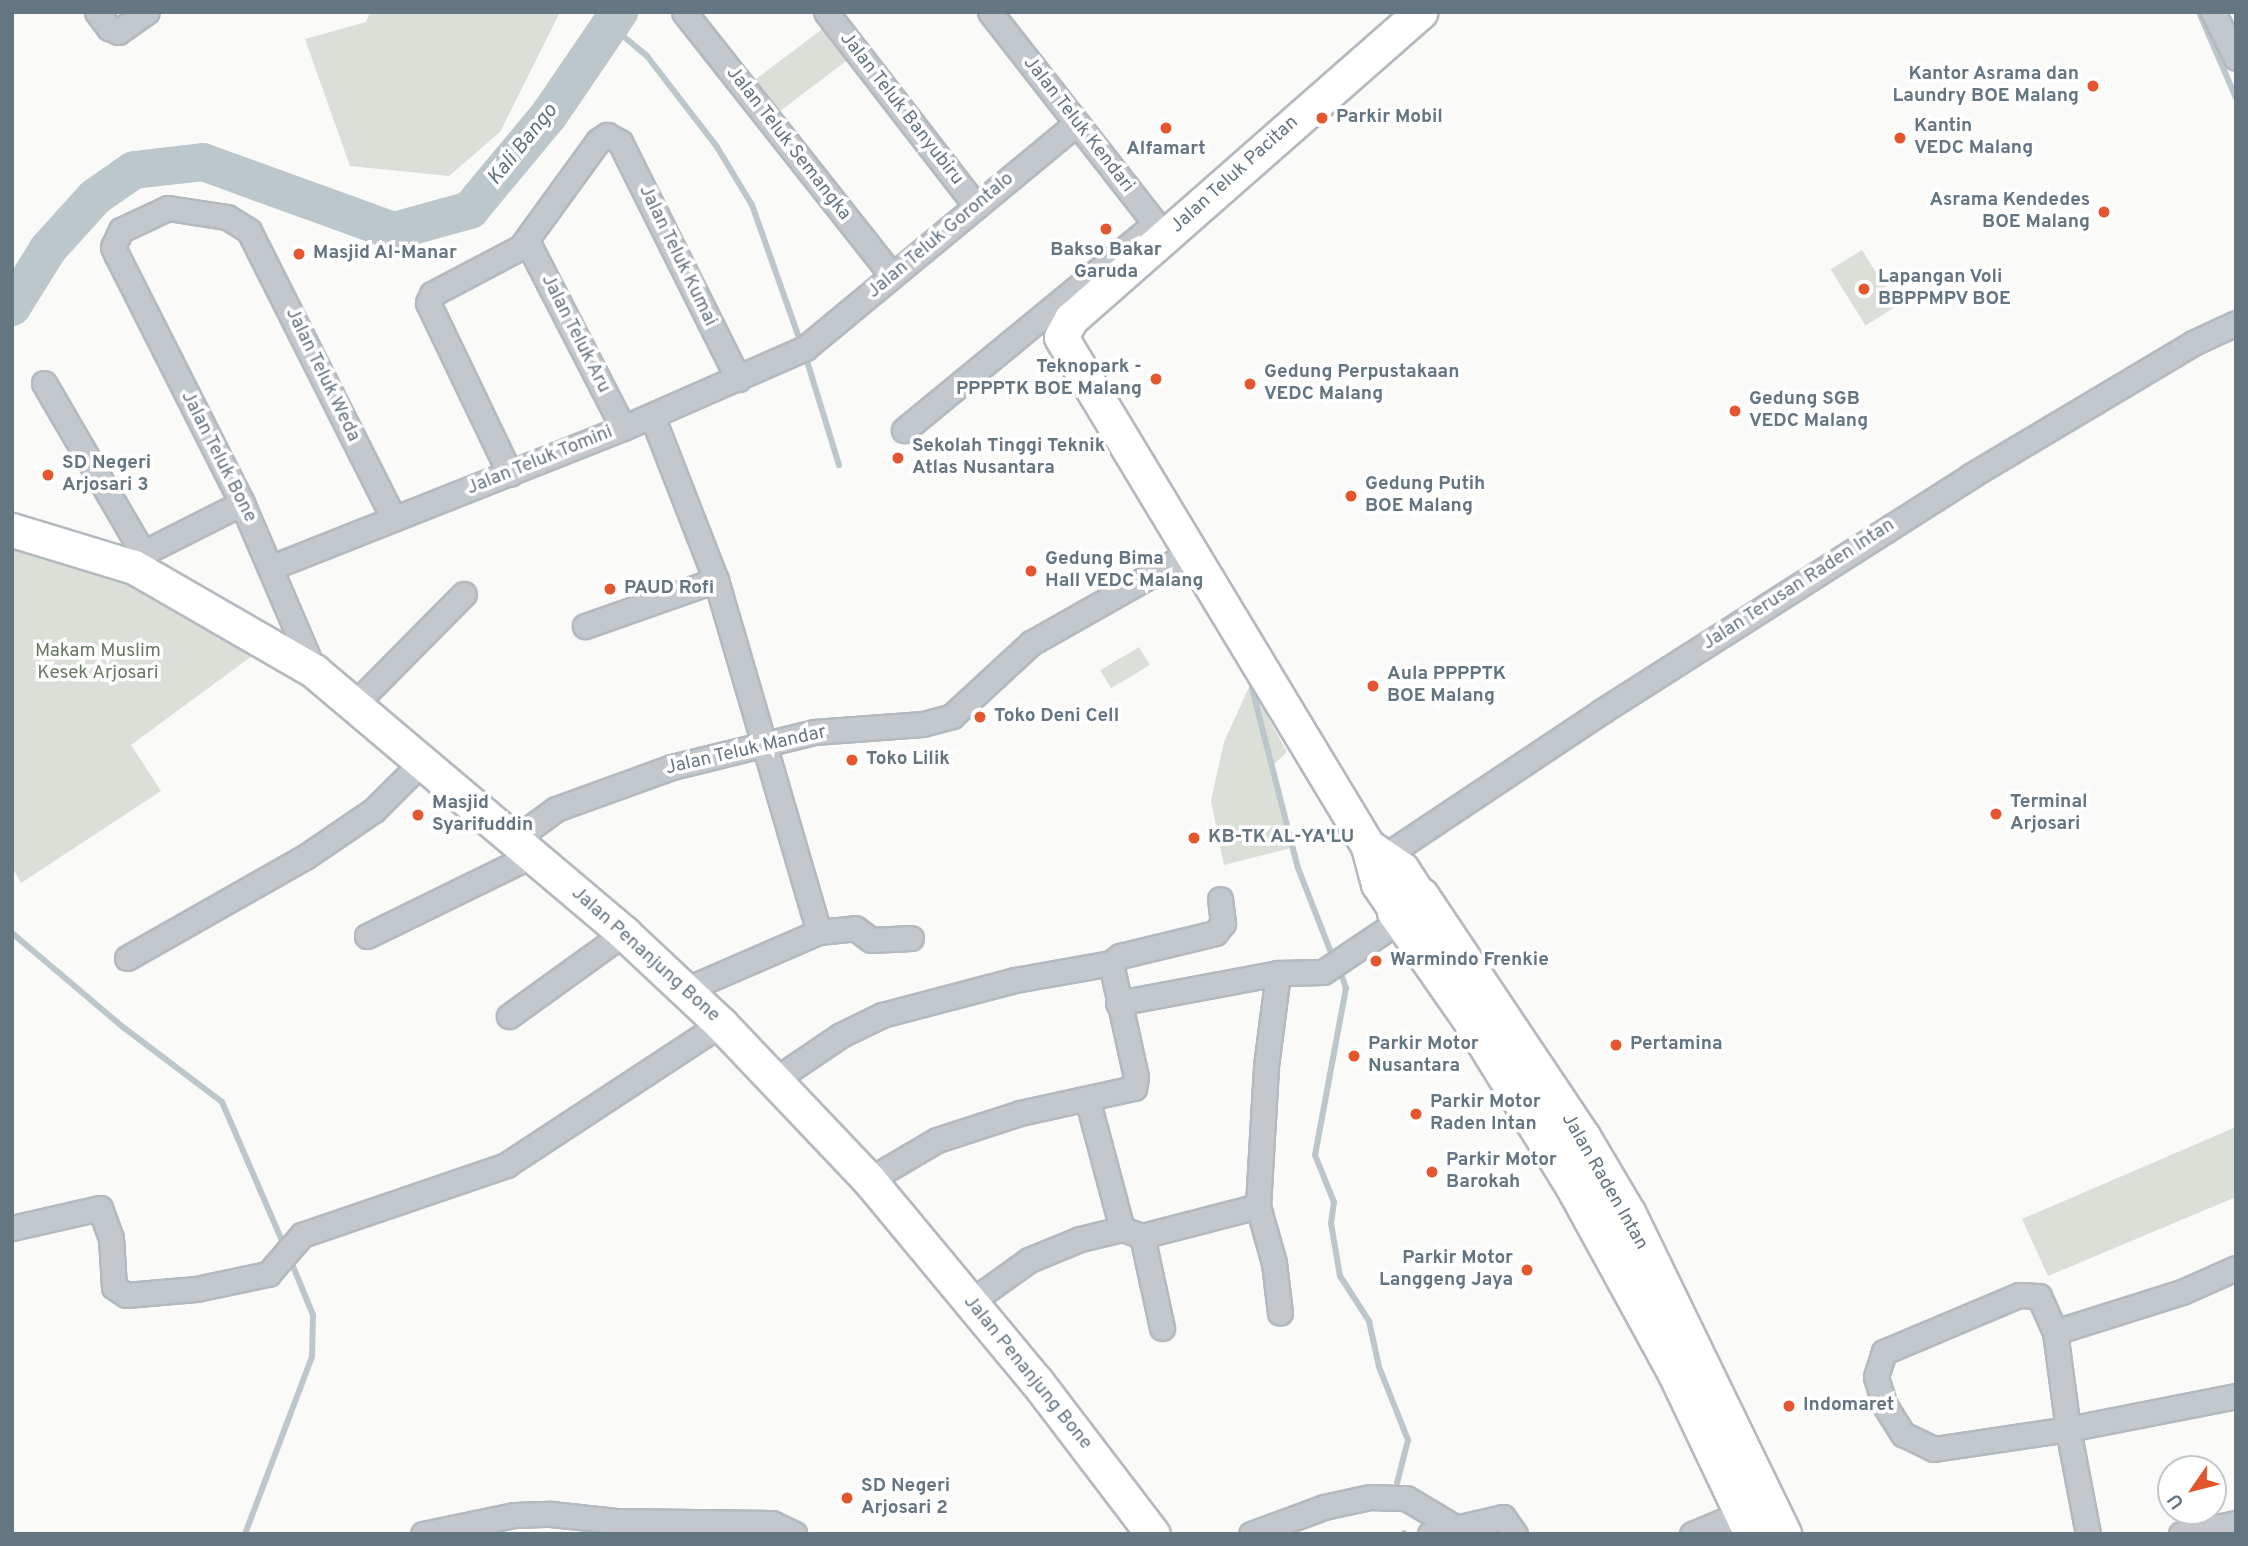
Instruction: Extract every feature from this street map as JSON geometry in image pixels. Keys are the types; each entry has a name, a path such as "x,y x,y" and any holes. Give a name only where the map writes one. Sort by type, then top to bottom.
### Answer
{"highway":[{"name":"Jalan Raden Intan","path":"1406,910 1453,967 1590,1181 1722,1406 1782,1534"},
{"name":"Jalan Raden Intan","path":"1590,1181 1749,1523"}],"street":[{"path":"97,12 109,28 118,32 147,12"},
{"name":"Jalan Teluk Semangka","path":"684,12 892,275"},
{"name":"Jalan Teluk Banyubiru","path":"826,12 975,205"},
{"name":"Jalan Teluk Kendari","path":"990,12 1161,230"},
{"name":"Jalan Teluk Pacitan","path":"904,430 1161,230 1420,12"},
{"path":"2213,12 2236,58"},
{"name":"Jalan Teluk Gorontalo","path":"805,348 1076,124"},
{"name":"Jalan Teluk Kumai","path":"527,241 598,141 613,136 620,142 738,379"},
{"name":"Jalan Teluk Bone","path":"249,231 227,217 160,208 121,230 113,247 242,503 272,567 314,671"},
{"name":"Jalan Teluk Pacitan","path":"1161,230 1071,319 1062,331 1063,344 1192,552"},
{"name":"Jalan Teluk Weda","path":"249,231 394,519"},
{"path":"510,474 429,309 432,294 527,241"},
{"name":"Jalan Teluk Aru","path":"527,241 623,428"},
{"name":"Jalan Terusan Raden Intan","path":"1375,855 1972,475 2193,343 2236,323"},
{"name":"Jalan Teluk Tomini","path":"272,567 623,428 805,348"},
{"path":"44,383 139,560 242,503"},
{"path":"652,415 716,580 819,932"},
{"name":"Jalan Penanjung Bone","path":"12,530 139,560 314,671 420,764 524,847 624,933 687,989 776,1079 869,1180 1071,1425 1153,1534"},
{"path":"1192,552 1375,855"},
{"name":"Jalan Teluk Mandar","path":"367,936 524,847 556,809 627,782 814,732 923,724 952,716 1031,643 1192,552"},
{"path":"585,626 716,580"},
{"path":"354,705 464,594"},
{"path":"127,958 305,857 374,810 420,764"},
{"name":"Jalan Raden Intan","path":"1375,855 1378,884 1406,910"},
{"path":"776,1079 841,1035 882,1015 1015,980 1111,963 1120,956 1215,933 1223,923 1220,899"},
{"path":"1118,1003 1278,973 1323,972 1406,910"},
{"path":"687,989 819,932 855,928 871,940 911,938"},
{"path":"509,1016 624,933"},
{"path":"869,1180 937,1140 1020,1113 1088,1102 1126,1093 1134,1088 1136,1077 1111,963"},
{"path":"1278,973 1266,1066 1258,1206 1274,1264 1280,1313"},
{"path":"12,1228 100,1208 111,1238 114,1287 121,1294 196,1289 268,1274 302,1235 506,1165 721,1024"},
{"path":"1088,1102 1162,1328"},
{"path":"969,1303 1029,1260 1080,1239 1132,1233 1258,1206"},
{"path":"2056,1332 2182,1292 2236,1268"},
{"path":"2182,1292 2236,1283"},
{"path":"2088,1534 2068,1429 2056,1332 2042,1298 2020,1295 1889,1347 1878,1360 1876,1377 1895,1424 1926,1448 1945,1449 2068,1429 2236,1396"},
{"path":"1251,1534 1324,1507 1370,1497 1406,1498 1452,1526"},
{"path":"422,1534 514,1515 551,1514 616,1521 772,1523 787,1526 795,1534"},
{"path":"1430,1534 1452,1526 1503,1517 1515,1534"},
{"path":"1692,1534 1749,1523"},
{"path":"2181,1534 2236,1523"}],"green space":[{"path":"370,12 560,12 500,132 449,176 350,166 305,39 366,22"},
{"path":"829,24 853,56 776,114 752,82"},
{"path":"1862,250 1897,306 1866,326 1831,270"},
{"name":"Makam Muslim Kesek Arjosari","path":"16,547 114,574 256,653 131,745 161,791 21,883 12,867 12,550"},
{"path":"1139,647 1150,665 1111,688 1100,670"},
{"path":"1250,685 1287,752 1270,768 1291,848 1224,865 1211,801 1224,742"},
{"path":"2236,1127 2236,1197 2048,1276 2022,1219"}],"waterway":[{"name":"Kali Bango","path":"12,307 48,249 95,197 134,170 203,162 394,231 470,210 549,115 619,12"},
{"path":"2199,12 2236,98"},
{"path":"610,25 647,56 717,147 752,205 801,343"},
{"path":"807,361 839,465"},
{"path":"1252,688 1298,868 1332,955"},
{"path":"12,933 123,1027 222,1102 284,1245"},
{"path":"1340,970 1346,988 1315,1155 1334,1202 1331,1223 1340,1276 1369,1321 1379,1367 1408,1440 1397,1483"},
{"path":"245,1534 312,1357 313,1315 290,1259"}],"place":[{"name":"Kantor Asrama dan Laundry BOE Malang","path":"2093,86"},
{"name":"Parkir Mobil","path":"1322,118"},
{"name":"Alfamart","path":"1166,128"},
{"name":"Kantin VEDC Malang","path":"1900,138"},
{"name":"Asrama Kendedes BOE Malang","path":"2104,212"},
{"name":"Bakso Bakar Garuda","path":"1106,229"},
{"name":"Masjid Al-Manar","path":"299,254"},
{"name":"Lapangan Voli BBPPMPV BOE","path":"1864,289"},
{"name":"Teknopark - PPPPTK BOE Malang","path":"1156,379"},
{"name":"Gedung Perpustakaan VEDC Malang","path":"1250,384"},
{"name":"Gedung SGB VEDC Malang","path":"1735,411"},
{"name":"Sekolah Tinggi Teknik Atlas Nusantara","path":"898,458"},
{"name":"SD Negeri Arjosari 3","path":"48,475"},
{"name":"Gedung Putih BOE Malang","path":"1351,496"},
{"name":"Gedung Bima Hall VEDC Malang","path":"1031,571"},
{"name":"PAUD Rofi","path":"610,589"},
{"name":"Aula PPPPTK BOE Malang","path":"1373,686"},
{"name":"Toko Deni Cell","path":"980,717"},
{"name":"Toko Lilik","path":"852,760"},
{"name":"Terminal Arjosari","path":"1996,814"},
{"name":"Masjid Syarifuddin","path":"418,815"},
{"name":"KB-TK AL-YA'LU","path":"1194,838"},
{"name":"Warmindo Frenkie","path":"1376,961"},
{"name":"Pertamina","path":"1616,1045"},
{"name":"Parkir Motor Nusantara","path":"1354,1056"},
{"name":"Parkir Motor Raden Intan","path":"1416,1114"},
{"name":"Parkir Motor Barokah","path":"1432,1172"},
{"name":"Parkir Motor Langgeng Jaya","path":"1527,1270"},
{"name":"Indomaret","path":"1789,1406"},
{"name":"SD Negeri Arjosari 2","path":"847,1498"}]}
